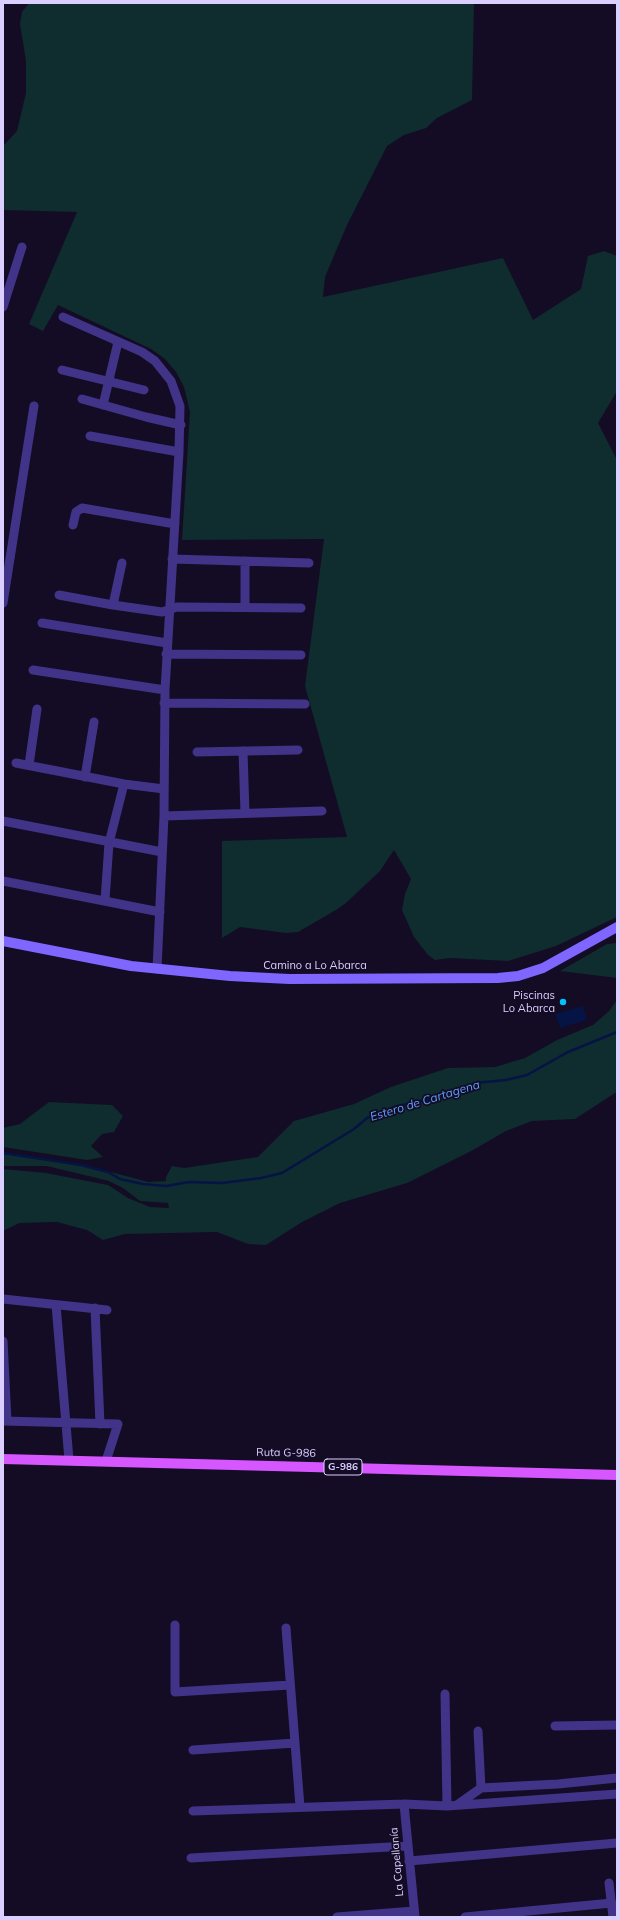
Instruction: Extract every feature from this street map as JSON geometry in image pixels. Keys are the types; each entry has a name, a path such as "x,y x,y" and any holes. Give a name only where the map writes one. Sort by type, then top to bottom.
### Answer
{"main road":[{"name":"Camino a Lo Abarca","path":"3,941 92,959 157,969 222,976 289,978 508,977 528,974 543,968 617,927"},
{"name":"Ruta G-986","path":"3,1459 617,1475"}],"street":[{"path":"3,307 22,247"},
{"path":"63,317 148,356 166,373 178,398 181,425 166,654 164,703 164,816 157,969"},
{"path":"103,405 118,342"},
{"path":"62,370 144,390"},
{"path":"82,399 181,425"},
{"path":"3,603 34,406"},
{"path":"90,436 180,452"},
{"path":"73,525 76,512 82,508 175,524"},
{"path":"172,559 309,563"},
{"path":"244,608 245,561"},
{"path":"113,605 122,563"},
{"path":"59,595 162,612 177,607 301,608"},
{"path":"42,623 167,642"},
{"path":"166,654 301,655"},
{"path":"33,670 165,690"},
{"path":"164,703 305,704"},
{"path":"29,765 38,709"},
{"path":"85,777 94,722"},
{"path":"197,752 298,750"},
{"path":"243,751 245,813"},
{"path":"16,763 85,777 164,790"},
{"path":"105,900 109,843 124,784"},
{"path":"164,816 322,811"},
{"path":"3,821 109,843 162,852"},
{"path":"3,881 160,912"},
{"path":"3,1299 107,1310"},
{"path":"56,1305 69,1460"},
{"path":"95,1308 100,1424"},
{"path":"3,1341 5,1421 118,1424 106,1461"},
{"path":"175,1625 175,1692 290,1685"},
{"path":"286,1628 300,1807"},
{"path":"445,1694 447,1806"},
{"path":"555,1726 617,1726"},
{"path":"478,1731 481,1788"},
{"path":"193,1750 295,1743"},
{"path":"457,1805 481,1788 558,1784 617,1778"},
{"path":"193,1811 404,1804 447,1806 617,1794"},
{"name":"La Capellanía","path":"404,1804 415,1914"},
{"path":"409,1861 617,1842"},
{"path":"191,1858 408,1846"},
{"path":"609,1883 613,1917"},
{"path":"466,1917 612,1903"},
{"path":"337,1917 415,1914"}],"green space":[{"path":"29,3 474,3 472,100 437,118 426,128 404,135 387,146 347,225 325,277 323,297 503,258 533,320 581,289 588,256 604,251 617,256 617,391 598,423 617,460 617,917 556,946 508,961 450,958 435,960 428,955 414,937 402,910 405,894 411,879 394,850 380,871 346,903 298,932 286,933 240,927 222,938 222,841 347,837 305,686 324,539 182,540 190,412 184,387 176,372 165,359 151,349 58,305 43,331 29,324 77,212 3,210 3,146 17,131 26,93 26,61 20,24 22,12"},
{"path":"617,943 617,978 560,971 607,944"},
{"path":"617,1000 617,1091 615,1093 575,1119 532,1121 506,1131 473,1150 407,1183 340,1203 302,1222 266,1245 248,1244 217,1232 125,1234 103,1240 87,1230 57,1222 19,1223 3,1231 3,1169 46,1173 108,1185 128,1198 150,1207 169,1208 168,1203 140,1201 123,1188 109,1181 47,1166 3,1166 3,1154 85,1165 148,1182 166,1181 166,1177 172,1166 184,1168 258,1157 294,1121 354,1104 391,1087 448,1068 495,1067 525,1058 557,1040 593,1025 609,1011"},
{"path":"49,1102 112,1105 123,1116 114,1132 102,1134 91,1146 103,1157 87,1160 3,1147 3,1128 20,1124"}],"shaded area":[{"path":"583,1006 587,1020 560,1028 555,1014"}],"waterway":[{"name":"Estero de Cartagena","path":"3,1153 81,1165 108,1172 120,1179 143,1184 166,1186 189,1182 222,1183 261,1178 282,1173 354,1129 367,1118 398,1106 434,1098 475,1083 506,1080 527,1075 568,1052 617,1032"}],"place":[{"name":"Piscinas Lo Abarca","path":"563,1002"}]}
